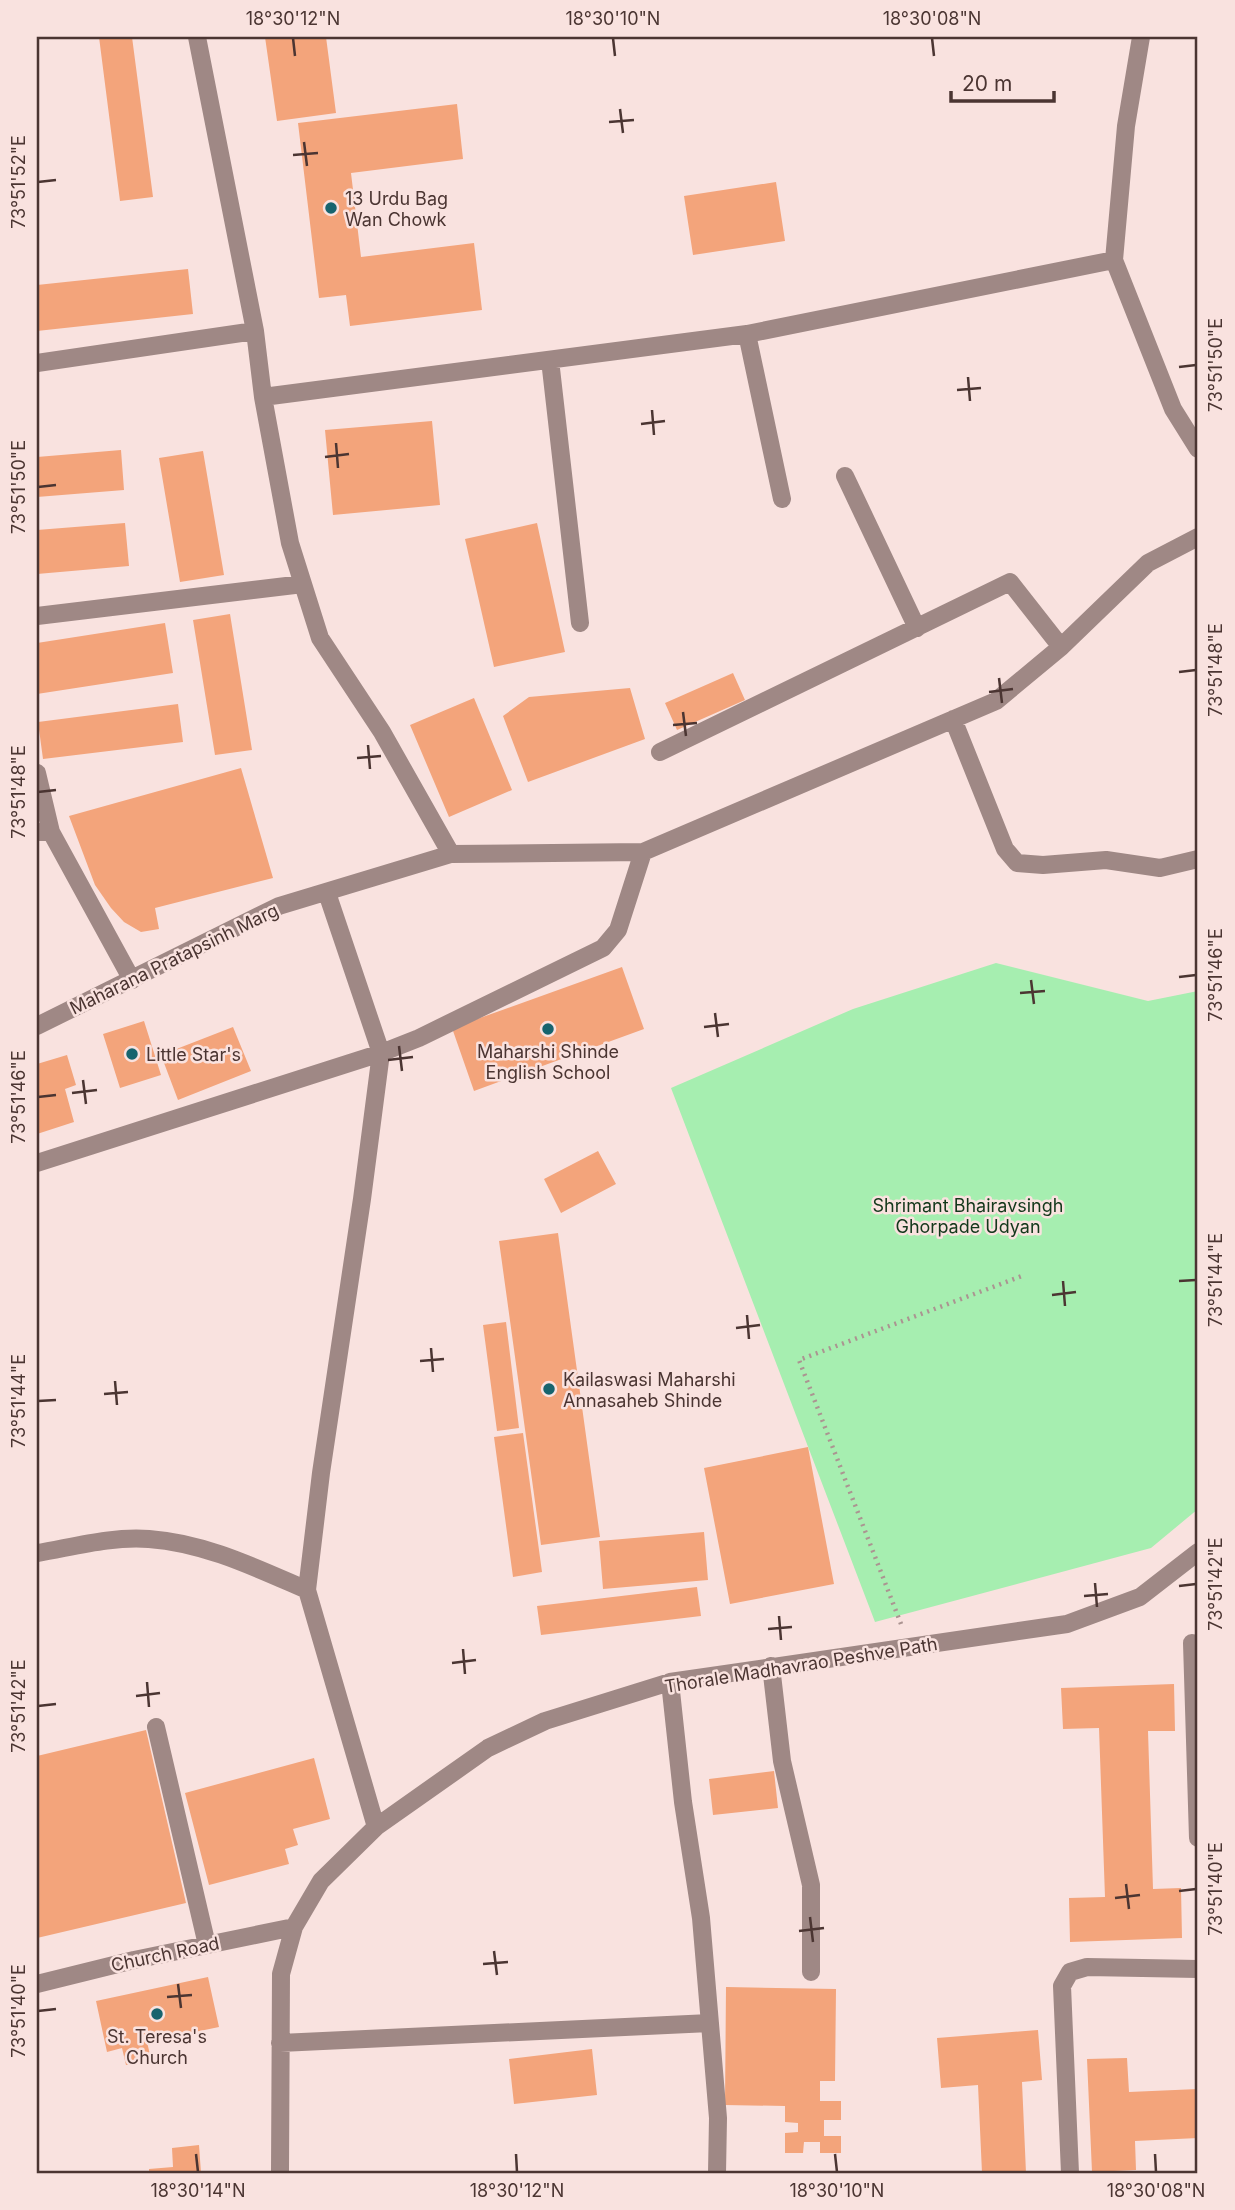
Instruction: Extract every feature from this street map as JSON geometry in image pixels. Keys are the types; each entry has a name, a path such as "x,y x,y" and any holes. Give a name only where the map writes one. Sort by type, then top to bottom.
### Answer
{"street":[{"path":"197,37 255,331 263,397 290,543 320,638 382,732 451,855"},
{"path":"1141,37 1126,126 1114,260 1173,409 1198,449"},
{"path":"263,397 747,334 1114,260"},
{"path":"37,363 255,331"},
{"path":"747,334 782,499"},
{"path":"550,360 580,623"},
{"path":"845,476 917,628"},
{"path":"37,1163 380,1053 419,1038 603,948 618,930 643,852 996,701 1061,647 1149,563 1198,537"},
{"path":"660,752 1010,582 1061,647"},
{"path":"37,616 303,584"},
{"path":"953,719 1006,849 1017,863 1043,865 1105,860 1160,868 1198,859"},
{"path":"37,773 44,832 132,980"},
{"name":"Maharana Pratapsinh Marg","path":"37,1026 279,906 451,855 643,852"},
{"path":"327,893 380,1053 307,1590 376,1827"},
{"path":"37,1553 117,1539 149,1538 214,1550 307,1590"},
{"name":"Thorale Madhavrao Peshve Path","path":"280,2173 281,1974 294,1927 321,1881 376,1827 488,1748 545,1721 670,1682 1067,1624 1140,1597 1198,1552"},
{"path":"1192,1643 1198,1839"},
{"path":"771,1666 782,1761 811,1885 811,1972"},
{"path":"670,1682 683,1802 701,1918 718,2118 717,2173"},
{"path":"156,1727 208,1945"},
{"name":"Church Road","path":"37,1984 294,1927"},
{"path":"1070,2173 1062,1986 1070,1972 1087,1967 1198,1969"},
{"path":"280,2043 710,2023"}],"path":[{"path":"910,1647 799,1360 1022,1276"}],"green space":[{"name":"Shrimant Bhairavsingh Ghorpade Udyan","path":"996,963 1148,1001 1198,991 1198,1509 1151,1548 875,1622 671,1088 853,1009"}],"building":[{"path":"99,37 132,37 153,197 120,201"},
{"path":"265,37 326,37 336,113 277,121"},
{"name":"13 Urdu Bag Wan Chowk","path":"457,104 463,159 351,173 361,257 474,243 482,310 350,326 346,295 319,298 298,123"},
{"path":"776,182 785,241 693,255 684,196"},
{"path":"188,269 193,314 37,331 37,285"},
{"path":"432,421 440,505 333,515 325,430"},
{"path":"121,450 124,490 37,497 37,457"},
{"path":"203,451 224,575 180,582 159,458"},
{"path":"125,523 129,566 37,574 37,530"},
{"path":"537,523 565,652 494,667 465,539"},
{"path":"230,614 252,750 215,755 193,620"},
{"path":"165,623 173,673 37,694 37,643"},
{"path":"733,673 745,700 677,730 665,703"},
{"path":"630,688 645,739 528,782 503,716 529,697"},
{"path":"474,698 512,790 449,817 410,725"},
{"path":"178,704 183,742 43,759 38,722"},
{"path":"241,768 273,878 155,908 159,929 141,932 124,922 95,885 69,816"},
{"name":"Maharshi Shinde English School","path":"622,967 644,1029 474,1091 452,1028"},
{"name":"Little Star's","path":"144,1021 161,1075 120,1088 103,1034"},
{"path":"233,1027 251,1071 178,1100 161,1055"},
{"path":"67,1055 76,1085 65,1089 74,1122 37,1134 37,1064"},
{"path":"598,1151 616,1184 561,1213 544,1179"},
{"name":"Kailaswasi Maharshi Annasaheb Shinde","path":"558,1233 600,1537 541,1545 499,1241"},
{"path":"506,1322 519,1428 497,1431 483,1325"},
{"path":"523,1433 542,1572 513,1577 494,1437"},
{"path":"808,1447 834,1584 730,1604 704,1468"},
{"path":"704,1532 708,1580 603,1589 599,1541"},
{"path":"697,1587 701,1616 541,1635 537,1606"},
{"path":"1174,1684 1175,1731 1148,1731 1153,1889 1181,1888 1182,1938 1070,1942 1069,1898 1105,1897 1099,1728 1063,1729 1061,1688"},
{"path":"146,1730 186,1903 37,1938 37,1756"},
{"path":"314,1758 330,1819 293,1829 298,1845 285,1849 289,1864 209,1885 185,1793"},
{"path":"774,1771 778,1808 713,1815 709,1779"},
{"name":"St. Teresa's Church","path":"208,1977 219,2027 147,2042 151,2059 126,2065 122,2048 107,2052 96,2001"},
{"path":"726,1987 836,1989 835,2081 820,2081 820,2101 841,2101 841,2120 824,2120 824,2136 841,2136 841,2153 820,2153 820,2142 804,2142 803,2153 785,2153 785,2133 798,2132 798,2123 785,2122 785,2106 725,2105"},
{"path":"1038,2030 1042,2080 1022,2082 1026,2173 982,2173 978,2085 941,2088 937,2038"},
{"path":"592,2049 597,2095 514,2104 509,2059"},
{"path":"1127,2058 1129,2092 1198,2089 1198,2138 1135,2141 1136,2170 1092,2172 1087,2059"},
{"path":"199,2145 201,2173 149,2173 149,2169 173,2167 172,2148"}],"place":[{"name":"13 Urdu Bag Wan Chowk","path":"331,208"},
{"name":"Maharshi Shinde English School","path":"548,1029"},
{"name":"Little Star's","path":"132,1054"},
{"name":"Kailaswasi Maharshi Annasaheb Shinde","path":"549,1389"},
{"name":"St. Teresa's Church","path":"157,2014"}]}
